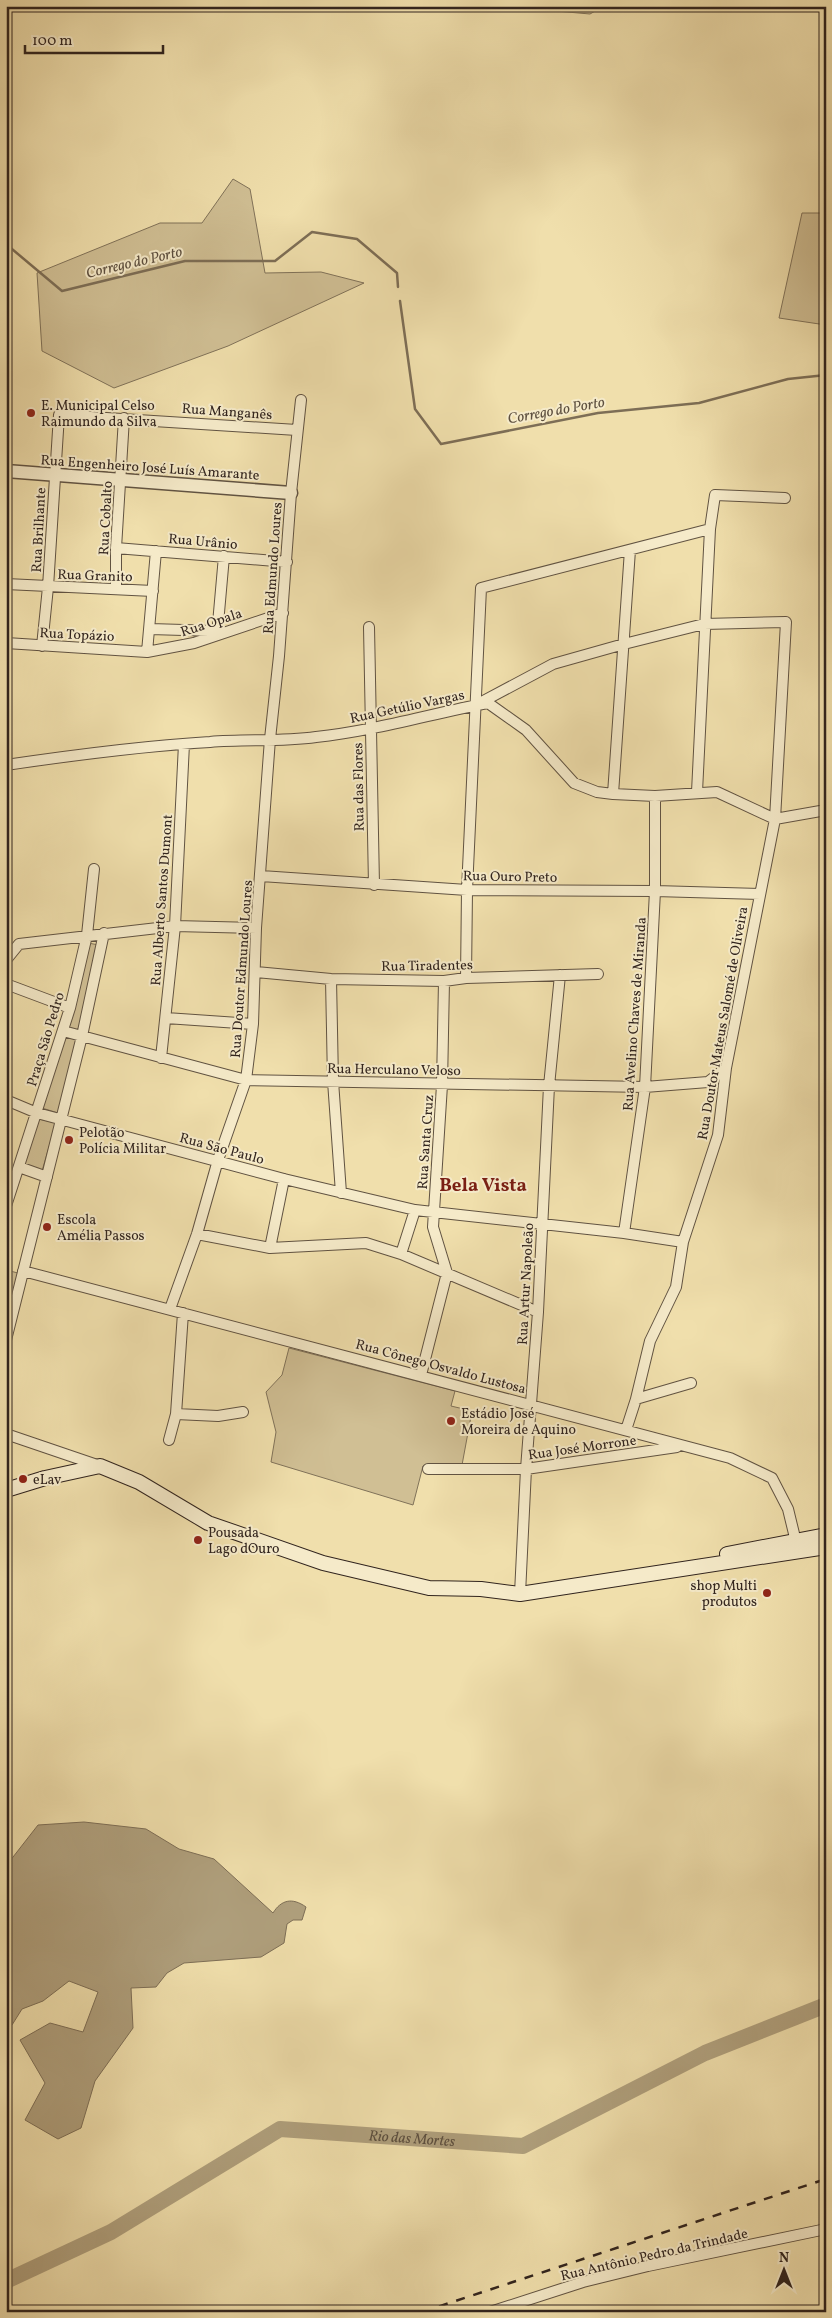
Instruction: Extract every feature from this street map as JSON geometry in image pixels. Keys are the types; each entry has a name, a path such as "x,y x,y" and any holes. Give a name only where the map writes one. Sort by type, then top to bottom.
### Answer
{"main road":[{"path":"6,1490 45,1478 100,1466 139,1482 208,1522 323,1563 429,1588 520,1590 797,1546 826,1535"},
{"path":"797,1546 826,1547"}],"street":[{"name":"Rua Edmundo Loures","path":"270,739 301,400"},
{"name":"Rua Manganês","path":"59,414 297,430"},
{"name":"Rua Brilhante","path":"42,646 48,587 59,414"},
{"name":"Rua Cobalto","path":"116,589 116,548 124,418"},
{"name":"Rua Engenheiro José Luís Amarante","path":"6,471 291,493"},
{"path":"697,792 704,624 710,529 715,495 785,498"},
{"path":"466,978 467,890 481,588 710,529"},
{"name":"Rua Urânio","path":"116,548 287,562"},
{"path":"613,794 630,550"},
{"path":"147,652 156,551"},
{"path":"150,629 217,633 224,556"},
{"name":"Rua Granito","path":"6,584 153,591"},
{"name":"Rua Opala","path":"147,652 175,648 283,613"},
{"name":"Rua Doutor Mateus Salomé de Oliveira","path":"626,1430 636,1400 650,1341 676,1287 683,1242 718,1136 726,1068 776,818 786,622 704,624"},
{"path":"476,705 553,664 704,624"},
{"name":"Rua das Flores","path":"370,628 370,730 374,885"},
{"name":"Rua Topázio","path":"6,643 147,652"},
{"name":"Rua Getúlio Vargas","path":"6,765 75,755 184,744 314,738 370,730 430,714 488,703 526,730 574,783 597,792 613,794 655,796 717,792 776,818"},
{"name":"Rua Doutor Edmundo Loures","path":"170,1309 197,1234 218,1160 246,1080 253,1024 256,928 270,739"},
{"name":"Rua Alberto Santos Dumont","path":"161,1058 175,926 184,744"},
{"name":"Rua Avelino Chaves de Miranda","path":"624,1233 645,1087 655,891 655,796"},
{"path":"776,818 826,810"},
{"name":"Praça São Pedro","path":"6,1206 20,1168 70,1008 87,935 94,869"},
{"name":"Rua Ouro Preto","path":"261,876 467,890 655,891 760,894"},
{"path":"6,960 20,944 87,935 175,926 256,928"},
{"path":"6,1340 82,1036 104,933"},
{"name":"Rua Tiradentes","path":"256,972 331,979 444,981 466,978 598,974"},
{"name":"Rua Artur Napoleão","path":"520,1590 526,1469 538,1312 549,1086 560,975"},
{"path":"331,979 334,1082 341,1193"},
{"name":"Rua Santa Cruz","path":"444,981 442,1085 434,1227 447,1273"},
{"path":"6,984 70,1008"},
{"path":"166,1018 253,1024"},
{"name":"Rua Herculano Veloso","path":"63,1031 246,1080 442,1085 645,1087 708,1082 726,1068"},
{"name":"Rua São Paulo","path":"6,1100 36,1113 284,1179 415,1210 624,1233 683,1242"},
{"path":"20,1168 47,1177"},
{"path":"270,1248 284,1179"},
{"path":"401,1254 415,1210"},
{"path":"197,1234 270,1248 366,1243 401,1254 538,1312"},
{"name":"Rua Cônego Osvaldo Lustosa","path":"23,1271 532,1404 680,1446 730,1458 772,1478 788,1509 797,1546"},
{"path":"421,1375 447,1273"},
{"path":"170,1440 176,1414 183,1313"},
{"path":"636,1400 691,1383"},
{"path":"176,1414 218,1416 243,1412"},
{"path":"6,1434 100,1466"},
{"name":"Rua José Morrone","path":"428,1469 526,1469 680,1446"},
{"name":"Rua Antônio Pedro da Trindade","path":"490,2312 583,2282 648,2266 825,2230"}],"shaded area":[{"path":"499,6 604,6 590,14"},
{"path":"233,179 250,189 265,273 321,272 364,283 228,346 114,388 42,351 37,273 160,223 202,223"},
{"path":"802,213 826,213 826,325 779,318"},
{"path":"88,943 99,945 79,1032 66,1028"},
{"path":"64,1036 78,1040 58,1113 42,1108"},
{"path":"39,1119 56,1123 42,1171 24,1165"},
{"path":"6,1270 18,1273 6,1320"},
{"path":"289,1348 455,1391 451,1406 472,1411 462,1465 423,1466 413,1505 271,1462 276,1432 266,1392 282,1375"},
{"path":"84,1822 146,1829 179,1849 214,1859 273,1913 280,1905 287,1901 296,1902 306,1907 302,1920 293,1920 287,1924 284,1943 261,1957 184,1963 167,1973 156,1987 131,1988 133,2028 95,2081 81,2128 58,2139 25,2120 45,2083 20,2040 50,2023 83,2032 98,1992 69,1981 43,2001 22,2009 12,2025 6,2026 6,1866 38,1825"}],"waterway":[{"name":"Corrego do Porto","path":"6,244 62,291 185,261 275,261 312,232 357,239 397,273 398,287"},
{"name":"Corrego do Porto","path":"400,301 415,409 441,444 598,413 699,403 788,379 826,375"},
{"name":"Rio das Mortes","path":"6,2281 111,2232 280,2129 523,2146 705,2053 826,2005"}],"railway":[{"path":"422,2312 826,2179"}],"place":[{"name":"E. Municipal Celso Raimundo da Silva","path":"31,413"},
{"name":"Pelotão Polícia Militar","path":"69,1140"},
{"name":"Escola Amélia Passos","path":"47,1227"},
{"name":"Estádio José Moreira de Aquino","path":"451,1421"},
{"name":"eLav","path":"23,1479"},
{"name":"Pousada Lago dOuro","path":"198,1540"},
{"name":"shop Multi produtos","path":"767,1593"}],"district":[{"name":"Bela Vista","path":"483,1184"}]}
